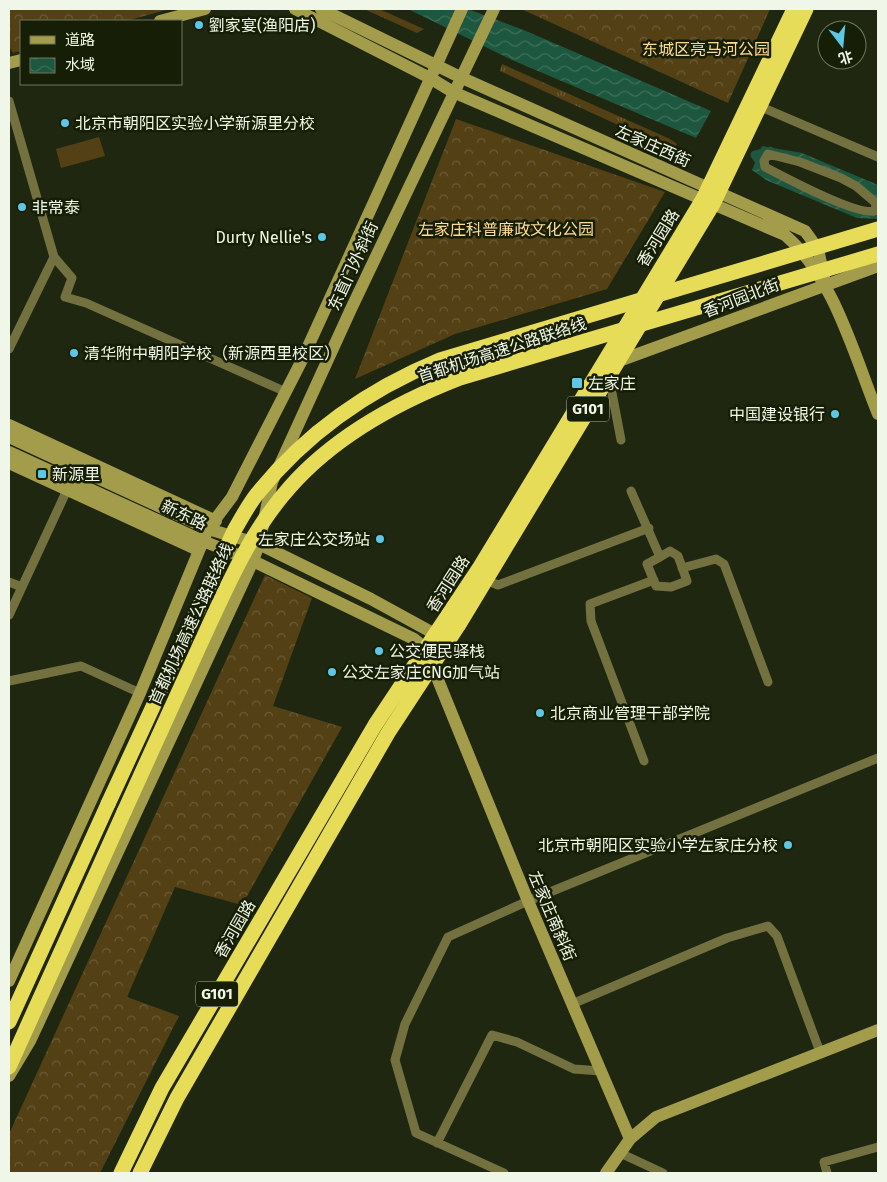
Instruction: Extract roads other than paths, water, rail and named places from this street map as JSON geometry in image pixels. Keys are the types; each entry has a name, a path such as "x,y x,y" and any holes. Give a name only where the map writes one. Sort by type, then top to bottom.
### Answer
{"highway":[{"name":"香河园路","path":"753,114 794,9"},
{"name":"香河园路","path":"121,1173 162,1088 375,725 425,648 442,638 486,580 612,369 723,174 806,9"},
{"name":"香河园路","path":"140,1173 176,1098 388,733 432,667 442,638 480,567 711,196"},
{"name":"首都机场高速公路联络线","path":"9,1022 235,529 256,494 289,459 324,427 352,406 408,373 440,360 878,229"},
{"name":"首都机场高速公路联络线","path":"9,1067 235,568 266,518 290,486 323,454 393,407 423,392 460,378 878,254"}],"main road":[{"path":"164,20 205,9"},
{"name":"左家庄西街","path":"295,9 430,78 453,92 711,196"},
{"name":"左家庄西街","path":"321,9 711,196"},
{"name":"东直门外斜街","path":"9,981 140,693 206,535 232,497 286,392 462,9"},
{"name":"东直门外斜街","path":"9,1076 30,1041 253,561 259,544 272,482 460,77 494,9"},
{"path":"711,196 785,235 801,249 826,284 878,414"},
{"name":"香河园北街","path":"612,369 826,284 878,266"},
{"path":"9,425 206,535"},
{"name":"新东路","path":"9,437 206,535 253,561 414,639 425,648"},
{"name":"新东路","path":"9,452 206,535"},
{"path":"9,464 67,490 206,535 259,544 371,599 442,638"},
{"name":"左家庄南斜街","path":"425,648 528,901 630,1139"},
{"path":"606,1173 630,1139 656,1117 878,1030"}],"street":[{"path":"9,101 54,257 72,278 65,297 86,303 286,392"},
{"path":"753,114 878,157"},
{"path":"768,154 800,162 856,186 876,203 875,211 869,213 845,205 788,180 765,167 764,161 768,154"},
{"path":"9,349 54,257"},
{"path":"612,369 621,440"},
{"path":"9,615 67,490"},
{"path":"631,491 660,556"},
{"path":"486,580 498,585 649,528"},
{"path":"670,551 678,556 682,568 687,581 671,586 656,586 647,564 670,551"},
{"path":"682,568 716,559 724,564 768,682"},
{"path":"644,761 591,621 590,604 654,580"},
{"path":"9,582 22,588"},
{"path":"9,681 81,666 140,693"},
{"path":"504,1173 416,1133 395,1060 405,1024 448,937 528,901 878,758"},
{"path":"572,1004 727,938 768,926 777,936 820,1052"},
{"path":"437,1142 492,1035 517,1042 574,1069 601,1071"},
{"path":"827,1173 824,1162 878,1147"},
{"path":"620,1153 663,1173"}],"water":[{"path":"408,9 468,9 526,31 711,111 696,138 512,60"},
{"path":"762,146 802,153 878,185 878,219 857,218 766,180 752,170","holes":["768,154 856,186 876,203 875,211 845,205 765,167"]}],"waterway":[{"path":"764,168 755,155 770,151"}],"place":[{"name":"劉家宴(渔阳店)","path":"199,25"},
{"name":"北京市朝阳区实验小学新源里分校","path":"65,123"},
{"name":"非常泰","path":"22,207"},
{"name":"Durty Nellie's","path":"322,237"},
{"name":"清华附中朝阳学校（新源西里校区）","path":"74,353"},
{"name":"左家庄","path":"577,383"},
{"name":"中国建设银行","path":"835,414"},
{"name":"新源里","path":"42,474"},
{"name":"左家庄公交场站","path":"380,539"},
{"name":"公交便民驿栈","path":"379,651"},
{"name":"公交左家庄CNG加气站","path":"332,672"},
{"name":"北京商业管理干部学院","path":"540,713"},
{"name":"北京市朝阳区实验小学左家庄分校","path":"788,845"}],"park label":[{"name":"东城区亮马河公园","path":"706,49"},
{"name":"左家庄科普廉政文化公园","path":"506,229"}]}
